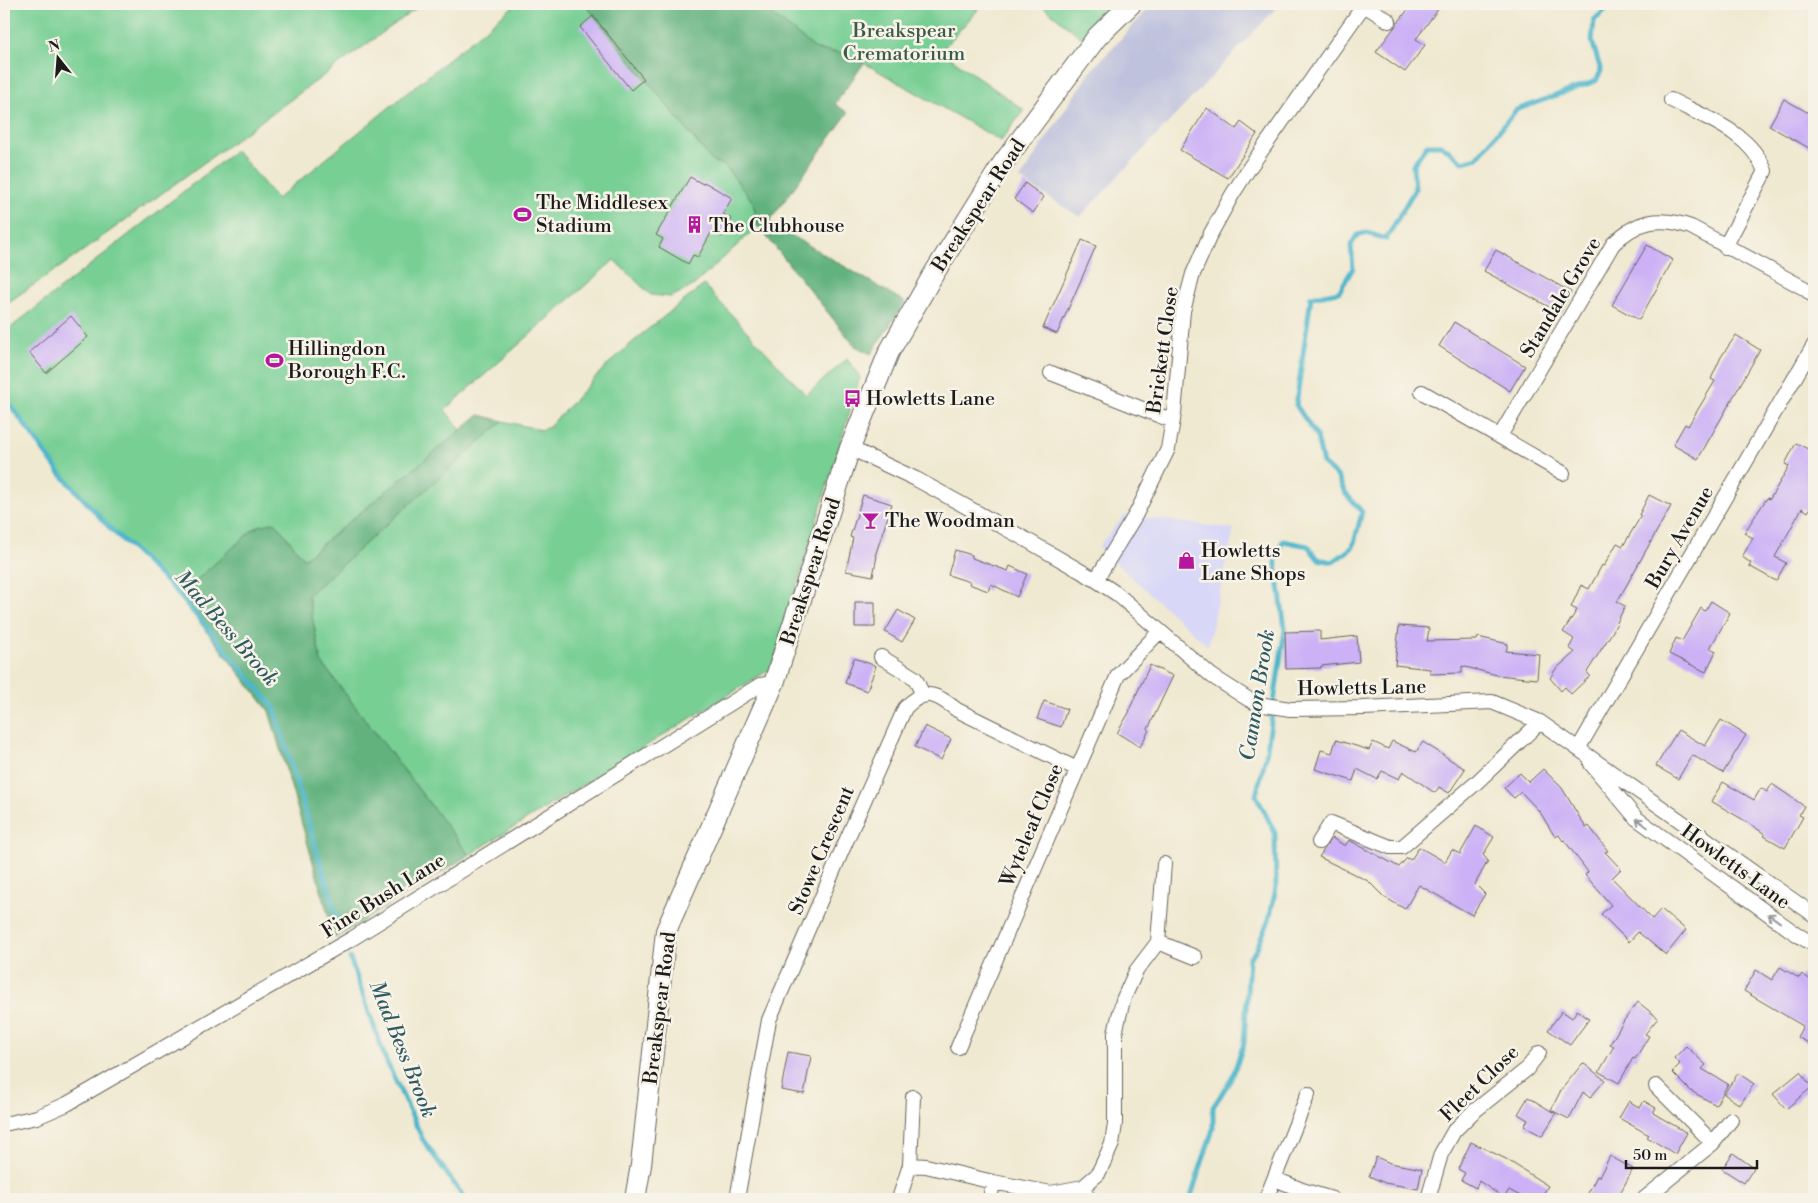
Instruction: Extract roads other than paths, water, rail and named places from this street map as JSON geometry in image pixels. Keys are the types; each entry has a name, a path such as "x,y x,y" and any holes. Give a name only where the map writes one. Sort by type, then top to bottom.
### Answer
{"street":[{"name":"Breakspear Road","path":"635,1199 641,1165 666,930 774,683 850,448 889,352 933,275 1003,163 1097,37 1131,4"},
{"name":"Brickett Close","path":"1096,580 1136,514 1168,450 1173,420 1183,311 1193,274 1210,235 1250,167 1364,5 1388,21"},
{"path":"1671,100 1733,132 1748,144 1760,158 1765,171 1725,247"},
{"name":"Standale Grove","path":"1500,436 1613,244 1625,232 1644,223 1662,220 1692,227 1725,247 1804,288 1814,296"},
{"name":"Bury Avenue","path":"1578,750 1814,345"},
{"path":"1052,373 1173,420"},
{"path":"1422,392 1563,473"},
{"name":"Howletts Lane","path":"850,448 924,484 1096,580 1116,594 1212,676 1248,699 1262,704 1285,708 1363,708 1492,702 1540,722 1814,915"},
{"name":"Wyteleaf Close","path":"958,1047 1118,675 1160,631"},
{"path":"881,657 915,678 923,695 939,697 956,710 1077,769"},
{"name":"Fine Bush Lane","path":"4,1124 36,1118 67,1104 353,938 760,685 774,683"},
{"name":"Stowe Crescent","path":"737,1199 769,1020 905,708 915,698 923,695"},
{"path":"1319,842 1331,824 1390,847 1402,847 1476,783 1540,722"},
{"name":"Howletts Lane","path":"1578,750 1636,818 1814,945"},
{"path":"910,1166 926,1166 1051,1193 1085,1193 1098,1174 1112,1144 1115,1124 1115,1033 1123,1000 1136,971 1158,942 1164,864"},
{"path":"1158,942 1195,957"},
{"name":"Fleet Close","path":"1428,1199 1441,1154 1454,1131 1472,1112 1527,1069 1538,1053"},
{"path":"1656,1086 1713,1142"},
{"path":"1266,1199 1308,1094"},
{"path":"899,1199 910,1166 912,1097"},
{"path":"1644,1199 1713,1142 1731,1120"},
{"path":"1275,1179 1332,1199"},
{"path":"990,1199 993,1182"}],"waterway":[{"name":"Cannon Brook","path":"1190,1199 1213,1129 1213,1107 1232,1078 1244,1043 1249,959 1256,950 1269,920 1276,888 1275,833 1256,795 1266,756 1285,628 1275,558 1283,541 1308,546 1318,559 1333,562 1353,547 1362,512 1346,494 1337,476 1323,464 1317,437 1296,405 1311,297 1339,292 1353,268 1351,245 1357,235 1367,233 1386,239 1415,189 1413,165 1427,145 1441,145 1463,162 1477,158 1516,110 1596,81 1601,71 1592,41 1594,20 1613,4"},
{"name":"Mad Bess Brook","path":"4,396 59,472 111,529 173,588 274,707 340,928"},
{"name":"Mad Bess Brook","path":"350,958 385,1058 423,1140 465,1199"}],"place":[{"name":"The Middlesex Stadium","path":"522,214"},
{"name":"The Clubhouse","path":"695,225"},
{"name":"Hillingdon Borough F.C.","path":"274,360"},
{"name":"Howletts Lane","path":"852,398"},
{"name":"The Woodman","path":"871,520"},
{"name":"Howletts Lane Shops","path":"1187,561"}],"park label":[{"name":"Breakspear Crematorium","path":"904,42"}]}
